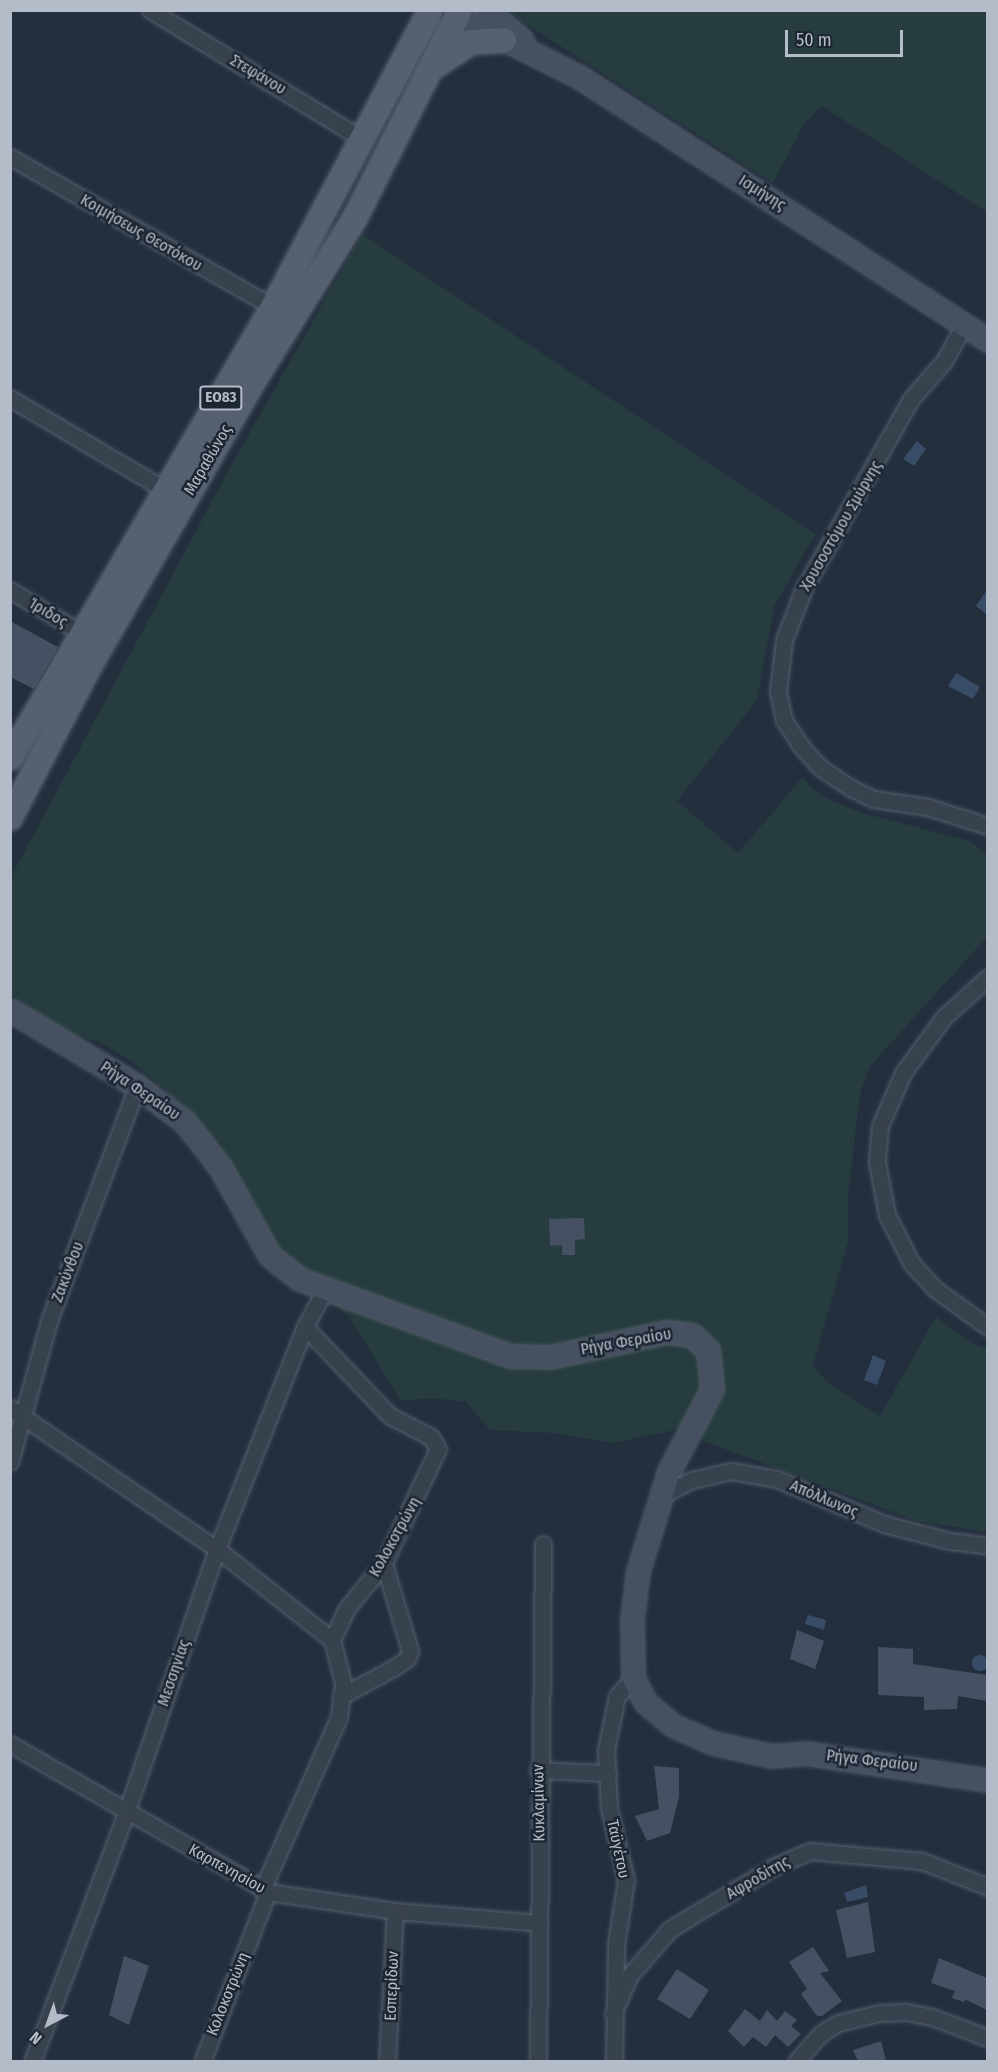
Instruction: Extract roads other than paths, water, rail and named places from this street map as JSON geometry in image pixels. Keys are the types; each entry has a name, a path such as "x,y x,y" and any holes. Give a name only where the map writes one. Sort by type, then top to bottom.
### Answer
{"main road":[{"name":"Μαραθώνος","path":"13,745 85,635 273,307 364,140 430,10"},
{"name":"Μαραθώνος","path":"10,818 89,668 248,390 354,220 431,69 454,12"},
{"path":"431,69 471,42 504,40"}],"street":[{"name":"Στεφάνου","path":"150,10 364,140"},
{"path":"487,10 534,51"},
{"path":"454,12 504,40 534,51"},
{"name":"Ισμήνης","path":"534,51 848,248 963,327 987,340"},
{"name":"Κοιμήσεως Θεοτόκου","path":"10,157 273,307"},
{"name":"Χρυσοστόμου Σμύρνης","path":"963,327 944,361 911,399 804,588 784,640 778,692 784,720 800,745 836,778 874,800 928,807 987,826"},
{"path":"10,398 167,491"},
{"name":"Ίριδος","path":"10,591 85,635"},
{"path":"987,977 944,1017 903,1073 880,1126 877,1162 887,1215 912,1264 935,1289 987,1327"},
{"name":"Ρήγα Φεραίου","path":"10,1010 137,1086 197,1134 270,1257 283,1270 325,1289 511,1356 550,1357 667,1332 692,1335 708,1350 712,1389 687,1432 662,1495 638,1571 632,1619 633,1678 645,1702 672,1725 713,1743 772,1756 805,1753 987,1780"},
{"name":"Ζακύνθου","path":"10,1462 16,1413 137,1086"},
{"name":"Μεσσηνίας","path":"32,2061 126,1813 217,1549 305,1327 325,1289"},
{"name":"Κολοκοτρώνη","path":"202,2061 265,1891 339,1717 342,1683 332,1640 347,1608 384,1563 438,1449 431,1437 390,1416 305,1327"},
{"path":"16,1413 217,1549 332,1640"},
{"name":"Απόλλωνος","path":"662,1495 692,1480 731,1472 777,1479 884,1524 950,1541 987,1546"},
{"name":"Κυκλαμίνων","path":"538,2061 540,1923 538,1770 543,1545"},
{"path":"341,1696 407,1659 410,1651 384,1563"},
{"name":"Ταϋγέτου","path":"615,2061 613,2013 616,1944 626,1880 609,1808 610,1720 617,1696 633,1678"},
{"name":"Καρπενησίου","path":"10,1744 126,1813 265,1891 395,1911 540,1923"},
{"path":"538,1770 608,1773"},
{"name":"Αφροδίτης","path":"613,2013 630,1975 670,1929 773,1867 810,1851 922,1861 987,1887"},
{"name":"Εσπερίδων","path":"387,2061 395,1911"},
{"path":"796,2061 820,2034 838,2023 879,2013 932,2017 987,2038"}],"water":[{"path":"917,441 926,449 914,466 903,459"},
{"path":"987,590 987,612 986,614 976,606"},
{"path":"956,673 980,687 973,699 948,686"},
{"path":"873,1355 886,1361 877,1385 864,1380"},
{"path":"808,1615 826,1620 824,1630 805,1624"},
{"path":"980,1655 986,1657 988,1663 986,1669 980,1671 974,1669 972,1663 974,1657"},
{"path":"866,1885 868,1897 847,1902 844,1893"}]}
